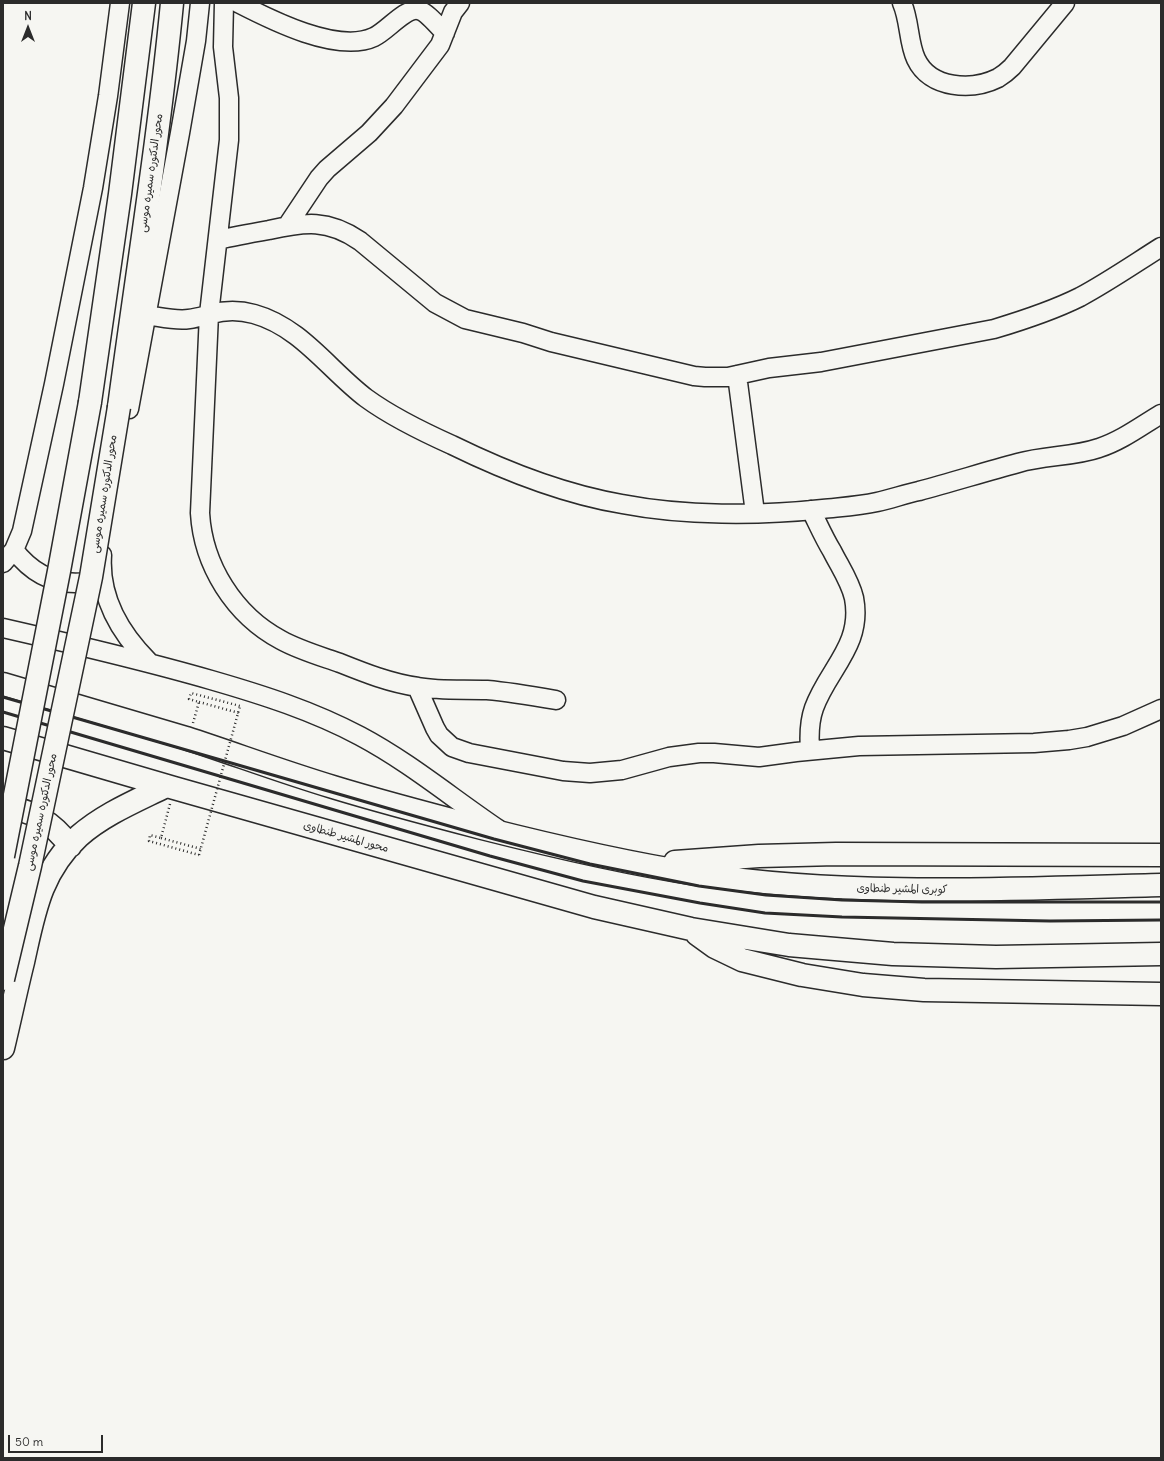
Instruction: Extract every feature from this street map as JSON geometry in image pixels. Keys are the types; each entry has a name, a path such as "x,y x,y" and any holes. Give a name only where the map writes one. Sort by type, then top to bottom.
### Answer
{"main road":[{"path":"3,856 59,571 90,402 120,194 144,3"},
{"name":"محور الدكتوره سميره موسى","path":"3,979 30,866 91,577 119,407 172,3"},
{"path":"3,684 189,739 260,764 405,808 589,854 644,865 721,858 798,854 1161,855"},
{"name":"محور المشير طنطاوى","path":"3,738 594,907 691,929"},
{"path":"3,1048 37,902 47,878 54,867 70,846 99,821 170,787"},
{"path":"3,808 21,810 44,820 54,827 70,846"},
{"name":"كوبرى المشير طنطاوى","path":"644,865 754,882 864,890 1161,885"},
{"path":"691,929 789,945 893,954 996,957 1161,954"},
{"path":"691,929 715,947 742,960 802,974 863,985 924,990 1161,994"}],"street":[{"path":"102,579 80,583 64,582 48,578 29,566 9,557 22,531 54,384 92,188 108,96 120,3"},
{"path":"149,662 134,646 118,623 111,608 102,579 102,567 104,542 196,41 200,3"},
{"path":"224,3 222,30 229,98 229,125 209,314 200,513 205,547 215,569 236,604 256,623 280,640 294,646 381,679 417,687 440,690 486,690 508,692 556,700"},
{"path":"238,3 276,22 294,29 313,35 346,41 356,42 374,37 406,12 414,10 424,12 445,33"},
{"path":"287,226 323,174 335,161 369,133 394,106 434,54 454,12 460,3"},
{"path":"902,3 914,54 922,68 928,74 941,82 963,85 990,81 1006,73 1065,3"},
{"path":"218,240 298,224 320,224 330,226 351,235 434,303 465,319 523,333 551,342 694,376 717,377 737,375 769,368 839,359 994,329 1018,322 1043,313 1081,296 1161,247"},
{"path":"146,316 179,320 220,312 242,312 262,317 309,346 354,388 382,409 450,445 521,475 596,498 621,504 680,511 755,513 811,510 877,502 1029,460 1099,448 1116,441 1161,414"},
{"path":"737,375 755,513"},
{"path":"810,750 809,730 814,707 822,690 848,647 852,635 855,610 854,599 846,577 831,551 811,510"},
{"path":"3,628 149,662 265,696 302,709 366,739 404,762 503,833"},
{"path":"417,687 439,735 452,747 469,753 562,771 590,773 622,770 669,757 699,753 759,757 810,750 859,746 1034,743 1069,740 1087,737 1117,728 1161,709"}],"path":[{"path":"201,849 150,835 149,841 199,855 201,849 239,712 240,706 190,693 189,699 239,712"},
{"path":"189,739 199,702"},
{"path":"160,838 170,787"}],"railway":[{"path":"3,697 494,839 590,864 699,886 766,895 842,900 922,902 1161,902"},
{"path":"3,712 490,856 583,881 700,903 765,913 842,917 1050,921 1161,920"}]}
